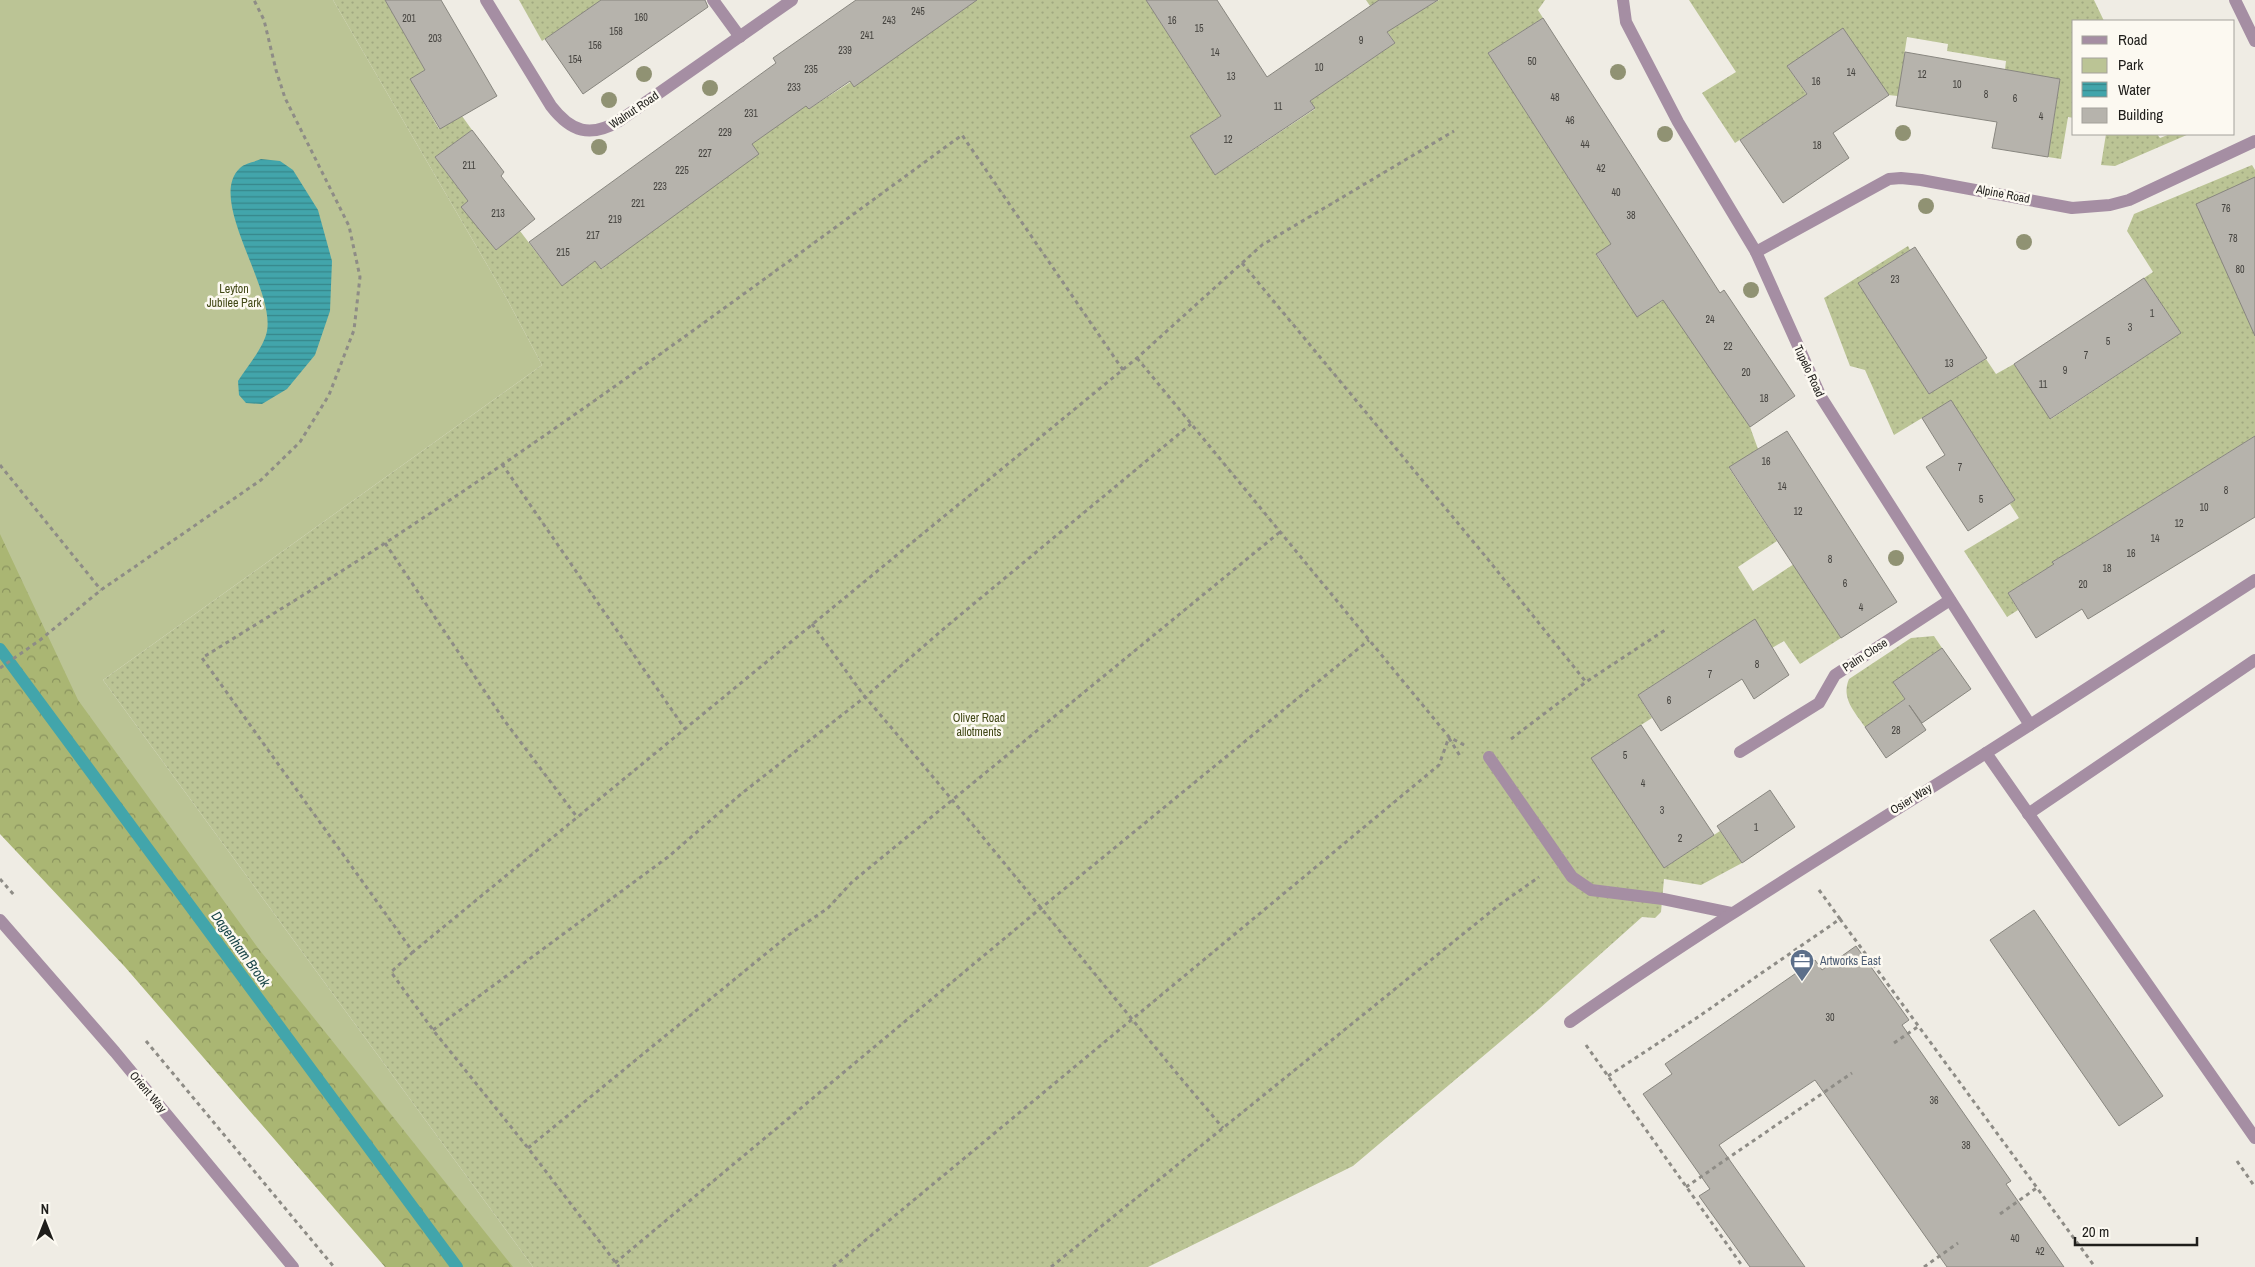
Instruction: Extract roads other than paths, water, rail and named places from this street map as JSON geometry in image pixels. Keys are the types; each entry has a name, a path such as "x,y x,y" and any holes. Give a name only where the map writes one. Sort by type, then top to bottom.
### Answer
{"street":[{"name":"Walnut Road","path":"486,0 560,118 571,126 586,132 605,130 792,0"},
{"path":"713,0 740,36"},
{"name":"Tupelo Road","path":"1623,0 1626,22 1678,122 1756,252 1821,398 2030,724"},
{"path":"2235,0 2255,40"},
{"name":"Alpine Road","path":"1756,252 1889,179 1921,180 2072,208 2110,206 2129,200 2255,141"},
{"name":"Osier Way","path":"1570,1022 1731,913 1986,753 2255,580"},
{"name":"Palm Close","path":"1740,752 1819,703 1836,675 1950,600"},
{"path":"2028,814 2255,660"},
{"path":"1986,753 2255,1138"},
{"path":"1489,757 1572,876 1592,890 1662,899 1731,913"},
{"name":"Orient Way","path":"0,920 115,1052 293,1267"}],"water":[{"path":"261,159 280,161 293,170 318,210 332,261 330,311 315,355 287,389 262,404 246,403 239,395 238,381 259,350 265,337 267,313 236,222 231,200 232,182 240,168"}],"waterway":[{"name":"Dagenham Brook","path":"0,649 457,1267"}],"place":[{"name":"Artworks East","path":"1802,982"}],"park label":[{"name":"Leyton Jubilee Park","path":"234,296"},
{"name":"Oliver Road allotments","path":"979,725"}]}
